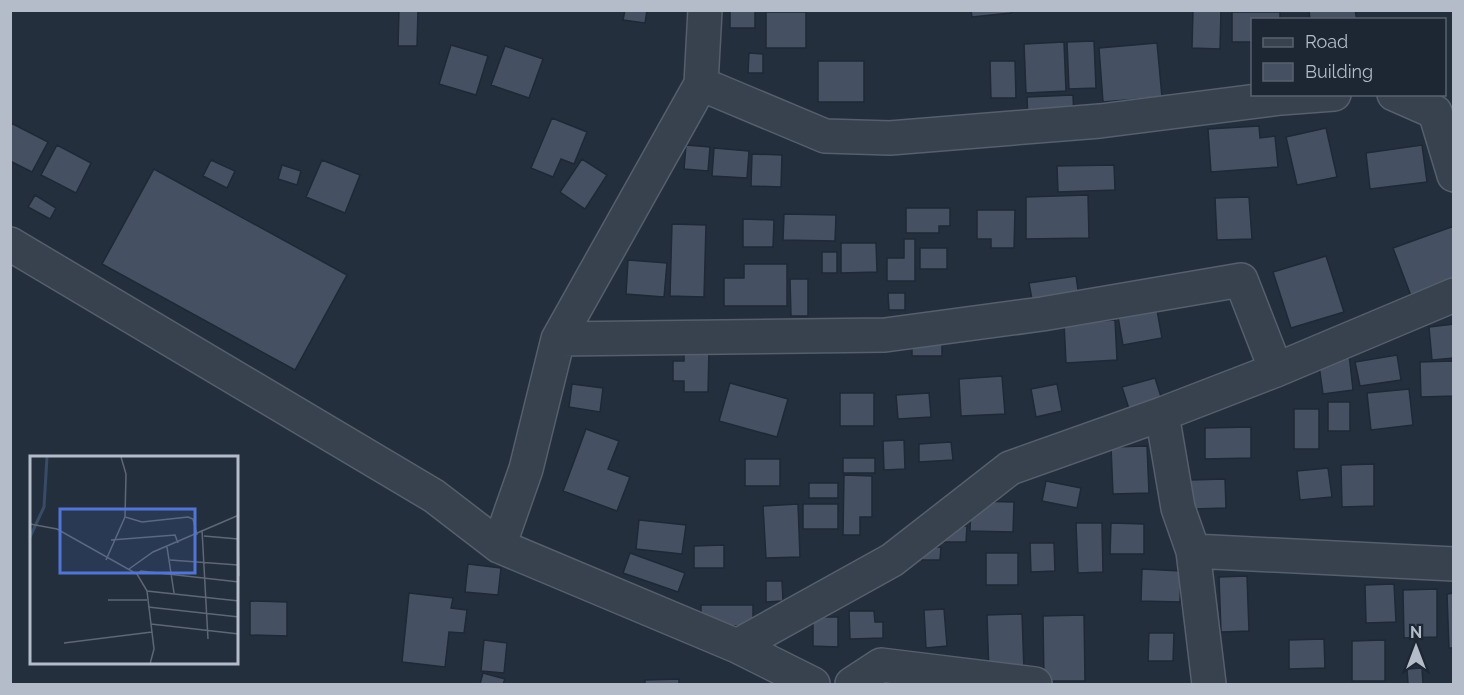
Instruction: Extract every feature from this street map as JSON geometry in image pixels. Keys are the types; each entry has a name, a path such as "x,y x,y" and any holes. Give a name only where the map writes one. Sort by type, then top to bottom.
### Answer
{"street":[{"path":"499,546 526,469 558,339 701,84 705,10"},
{"path":"701,84 825,136 890,138 1100,121 1308,96"},
{"path":"1399,96 1435,112 1454,175"},
{"path":"10,244 434,496 499,546 738,646 813,684"},
{"path":"558,339 885,335 1042,314 1241,280 1276,370"},
{"path":"738,646 892,560 1010,468 1162,414 1276,370 1454,295"},
{"path":"1162,414 1178,508 1193,551 1209,684"},
{"path":"1193,551 1454,564"},
{"path":"852,684 881,665 1035,684"}],"building":[{"path":"399,10 418,10 417,46 398,46"},
{"path":"625,10 647,10 645,23 623,20"},
{"path":"730,10 755,10 755,28 730,28"},
{"path":"971,10 1010,10 1011,13 972,17"},
{"path":"1193,10 1221,10 1220,49 1192,48"},
{"path":"1309,10 1355,10 1357,18 1310,18"},
{"path":"766,12 806,12 806,48 766,48"},
{"path":"1232,12 1280,12 1280,18 1251,18 1251,42 1232,42"},
{"path":"1094,41 1096,88 1069,89 1067,42"},
{"path":"1064,42 1066,91 1026,93 1024,44"},
{"path":"1157,43 1162,97 1103,102 1099,48"},
{"path":"451,45 488,56 476,95 439,84"},
{"path":"505,46 543,59 529,98 491,85"},
{"path":"749,53 763,54 763,73 748,73"},
{"path":"818,61 864,61 864,102 818,102"},
{"path":"990,61 1015,61 1016,98 991,98"},
{"path":"1073,95 1074,119 1028,121 1027,97"},
{"path":"552,118 587,132 574,164 561,159 553,177 531,168"},
{"path":"11,123 48,142 32,172 10,161"},
{"path":"1259,126 1260,138 1275,136 1278,167 1211,172 1208,129"},
{"path":"1326,128 1337,177 1297,185 1286,137"},
{"path":"57,145 91,163 76,193 41,175"},
{"path":"686,145 710,147 708,171 684,169"},
{"path":"1422,145 1427,182 1370,189 1366,153"},
{"path":"714,148 749,151 747,178 712,176"},
{"path":"752,154 782,155 781,187 751,186"},
{"path":"582,159 607,175 585,209 560,192"},
{"path":"211,160 235,171 227,188 203,176"},
{"path":"322,160 360,175 345,213 306,197"},
{"path":"282,165 301,171 297,185 278,179"},
{"path":"1114,165 1115,190 1058,192 1057,166"},
{"path":"154,169 347,275 295,370 102,264"},
{"path":"35,195 56,208 50,219 28,207"},
{"path":"1088,195 1089,238 1026,239 1026,197"},
{"path":"1249,197 1252,239 1217,240 1215,198"},
{"path":"906,208 950,208 950,226 939,226 939,233 906,233"},
{"path":"977,210 1015,210 1014,248 991,248 991,239 977,239"},
{"path":"784,214 836,215 835,241 783,240"},
{"path":"743,219 774,220 773,247 743,247"},
{"path":"672,224 706,225 704,297 670,296"},
{"path":"1454,226 1454,280 1411,296 1393,248"},
{"path":"904,239 915,239 915,281 887,281 887,258 904,258"},
{"path":"841,243 876,243 877,272 841,273"},
{"path":"920,248 947,248 947,269 920,269"},
{"path":"822,252 837,252 837,273 822,273"},
{"path":"1326,256 1344,312 1291,328 1273,272"},
{"path":"628,260 667,263 664,297 626,294"},
{"path":"744,264 787,264 787,306 724,306 724,278 744,278"},
{"path":"1076,276 1080,304 1034,311 1029,283"},
{"path":"790,279 808,279 808,316 791,316"},
{"path":"888,293 905,293 905,310 889,310"},
{"path":"1157,310 1162,338 1123,345 1118,317"},
{"path":"1115,320 1117,360 1066,363 1064,323"},
{"path":"1454,324 1454,358 1432,360 1429,327"},
{"path":"912,344 942,344 942,356 912,356"},
{"path":"684,348 709,348 708,392 684,392 684,381 673,381 673,361 684,361"},
{"path":"1349,354 1353,390 1323,394 1318,358"},
{"path":"1397,355 1401,380 1360,386 1355,362"},
{"path":"1454,361 1454,396 1421,397 1420,362"},
{"path":"1002,376 1005,414 961,416 959,379"},
{"path":"1155,378 1163,403 1130,412 1122,387"},
{"path":"730,383 788,399 777,437 719,421"},
{"path":"572,384 603,388 600,412 569,407"},
{"path":"1057,384 1062,411 1036,417 1031,389"},
{"path":"1409,389 1413,425 1371,430 1367,393"},
{"path":"840,393 874,393 874,426 840,426"},
{"path":"929,393 931,417 898,419 896,395"},
{"path":"1328,402 1350,402 1350,431 1328,431"},
{"path":"1294,409 1319,409 1319,449 1294,449"},
{"path":"1251,427 1251,458 1205,459 1205,428"},
{"path":"586,429 619,441 608,469 630,477 617,511 563,491"},
{"path":"904,440 905,469 884,470 883,441"},
{"path":"951,442 953,460 919,462 919,444"},
{"path":"1147,446 1149,493 1113,494 1111,447"},
{"path":"843,458 875,458 875,473 843,473"},
{"path":"745,459 780,459 780,486 745,486"},
{"path":"1374,464 1374,506 1342,507 1341,465"},
{"path":"1328,468 1332,497 1300,500 1297,471"},
{"path":"844,475 872,476 872,517 860,517 860,535 843,535"},
{"path":"1225,479 1226,508 1191,509 1190,480"},
{"path":"1046,481 1081,488 1077,508 1042,501"},
{"path":"809,483 838,483 838,498 809,498"},
{"path":"971,501 1014,502 1013,532 970,531"},
{"path":"798,504 800,557 766,558 763,506"},
{"path":"803,504 838,504 838,529 803,529"},
{"path":"639,520 686,525 682,554 636,549"},
{"path":"1076,523 1102,523 1103,572 1078,573"},
{"path":"1111,523 1144,524 1144,554 1110,554"},
{"path":"937,526 967,526 966,542 937,542"},
{"path":"1030,543 1054,543 1055,571 1031,572"},
{"path":"724,545 724,568 694,568 694,546"},
{"path":"923,547 941,547 940,560 922,560"},
{"path":"630,553 685,573 678,592 623,573"},
{"path":"986,553 1018,553 1018,585 986,585"},
{"path":"468,564 501,568 498,595 465,592"},
{"path":"1142,569 1181,571 1180,602 1141,601"},
{"path":"1247,576 1249,631 1221,632 1219,577"},
{"path":"766,581 782,581 783,601 766,602"},
{"path":"1394,584 1396,622 1366,623 1365,585"},
{"path":"1437,589 1437,637 1404,638 1403,590"},
{"path":"409,593 453,598 451,608 467,610 464,633 449,632 445,667 402,662"},
{"path":"1454,593 1454,648 1449,648 1447,594"},
{"path":"250,601 287,602 287,636 250,635"},
{"path":"701,605 753,605 753,626 701,626"},
{"path":"944,609 947,646 926,648 924,610"},
{"path":"849,611 874,611 875,622 883,622 883,638 850,639"},
{"path":"1022,614 1024,671 989,672 987,615"},
{"path":"1084,615 1085,681 1044,681 1043,616"},
{"path":"813,617 838,617 838,647 813,646"},
{"path":"1149,633 1174,633 1173,661 1148,661"},
{"path":"1324,639 1325,668 1289,669 1289,640"},
{"path":"484,640 507,643 504,673 481,671"},
{"path":"1385,640 1385,681 1352,681 1352,641"},
{"path":"1422,668 1423,684 1408,684 1407,669"},
{"path":"483,673 505,679 503,684 480,684"},
{"path":"679,679 679,684 645,684 645,680"}]}
